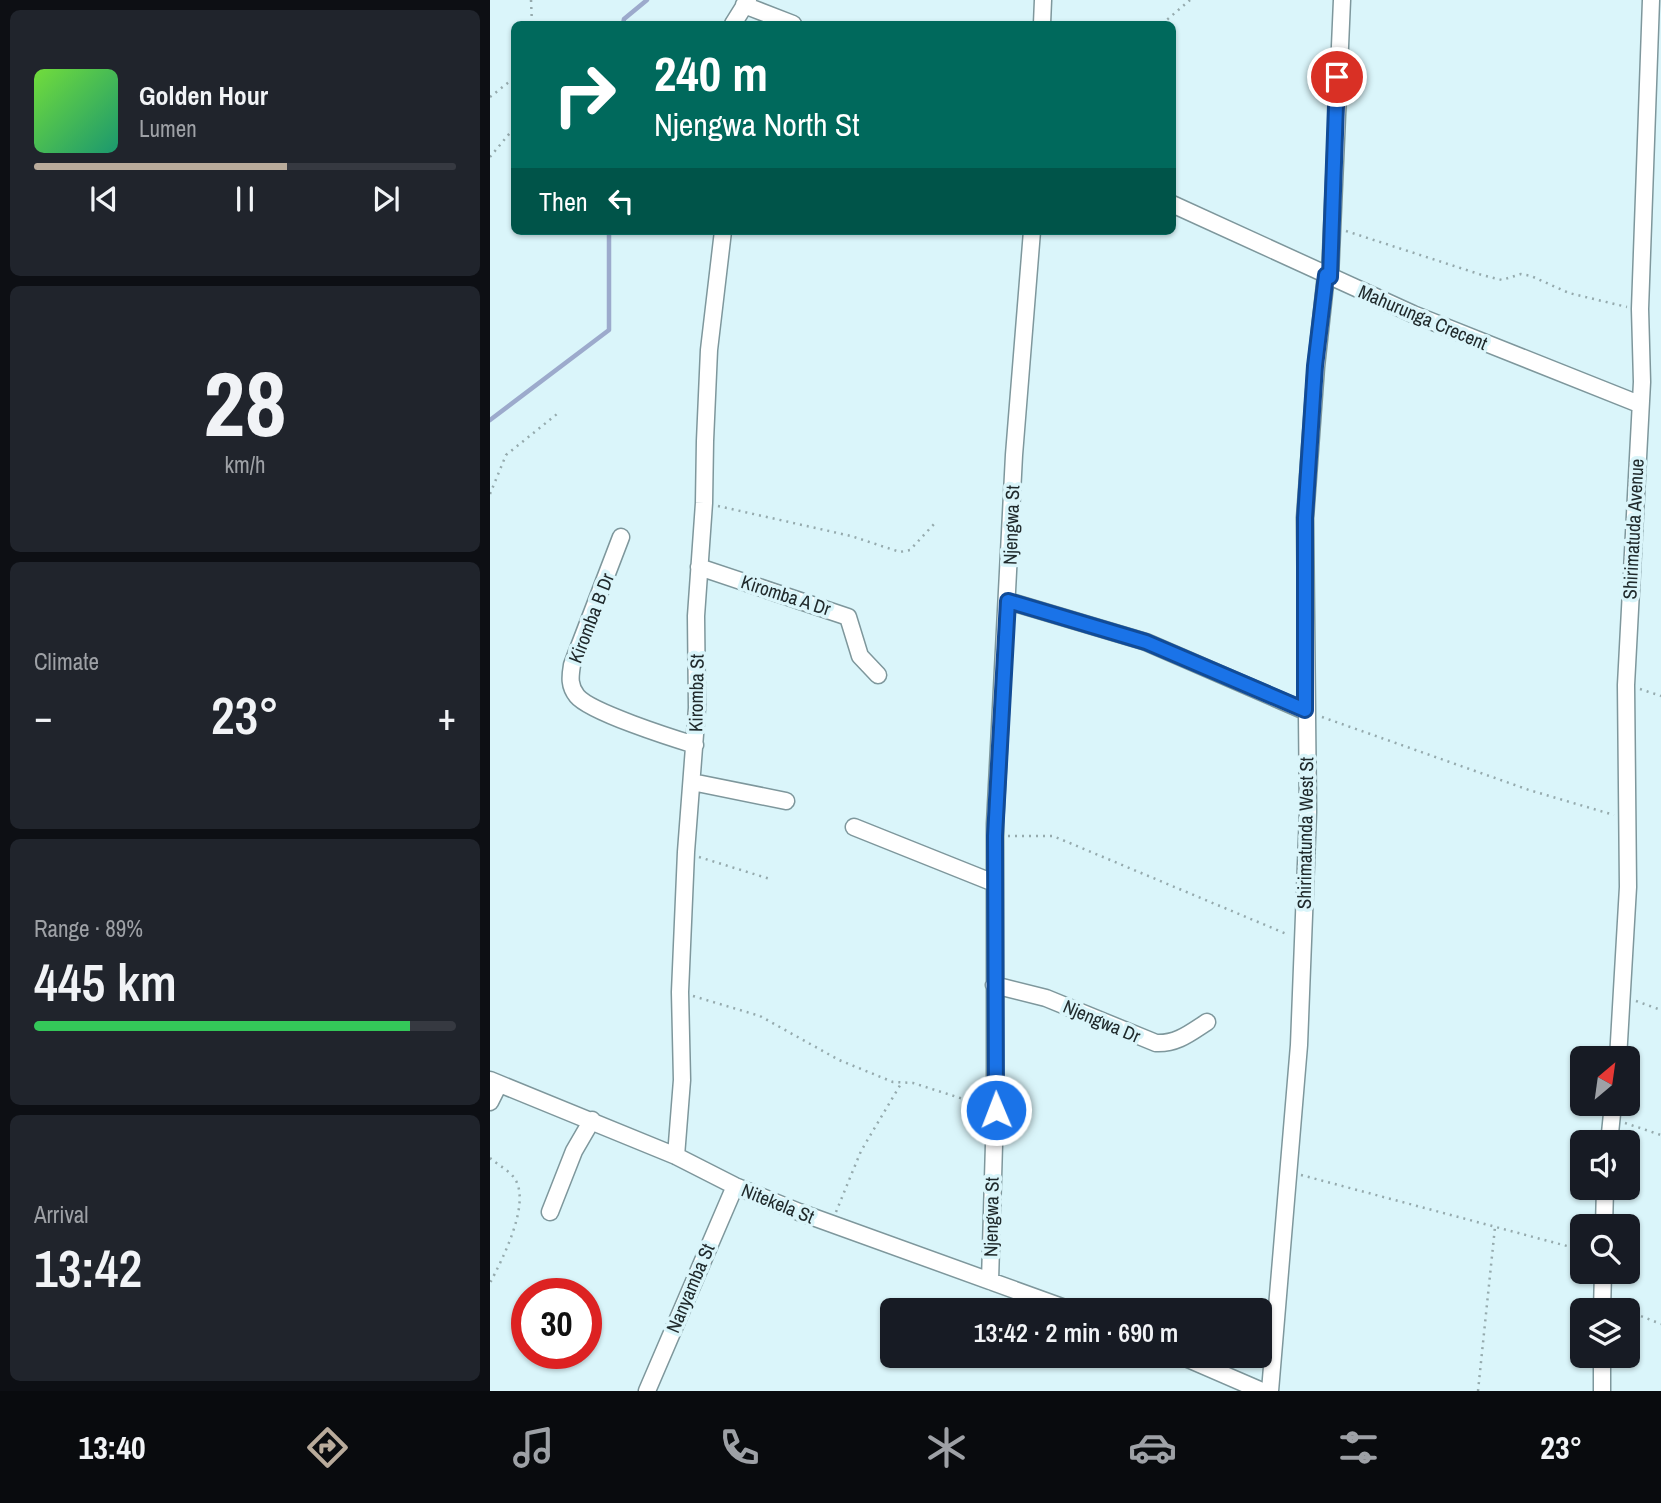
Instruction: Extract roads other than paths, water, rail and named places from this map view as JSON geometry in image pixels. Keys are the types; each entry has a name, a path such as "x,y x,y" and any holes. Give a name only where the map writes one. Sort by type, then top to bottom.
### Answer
{"street":[{"path":"1042,21 1043,0"},
{"name":"Shirimatunda West St","path":"1270,1391 1299,1045 1308,812 1305,518 1315,366 1328,276 1342,0"},
{"name":"Shirimatuda Avenue","path":"1619,1046 1628,819 1626,685 1642,382 1640,309 1654,53 1651,0"},
{"path":"735,21 746,3 786,21"},
{"name":"Mahurunga Crecent","path":"1176,206 1328,276 1497,349 1639,404"},
{"name":"Kiromba St","path":"676,1156 682,1080 680,992 686,852 695,746 699,567 705,503 709,350 723,235"},
{"name":"Njengwa St","path":"990,1281 996,1110 995,836 1014,455 1025,357 1032,235"},
{"name":"Kiromba B Dr","path":"621,537 572,665 570,683 578,698 626,720 695,746"},
{"name":"Kiromba A Dr","path":"699,567 848,617 860,656 878,675"},
{"path":"1008,601 1146,642 1305,710"},
{"path":"692,782 786,801"},
{"path":"854,827 994,883"},
{"name":"Njengwa Dr","path":"994,985 1046,998 1156,1043 1168,1044 1180,1040 1207,1022"},
{"path":"490,1102 494,1082"},
{"name":"Nitekela St","path":"494,1082 592,1120 676,1156 735,1186 830,1224 1037,1298"},
{"path":"550,1212 574,1151 592,1120"},
{"name":"Nanyamba St","path":"647,1391 735,1186"},
{"path":"1209,1368 1262,1391"},
{"path":"1602,1368 1602,1391"}],"waterway":[{"path":"624,21 647,0"},
{"path":"490,420 609,330 609,235"}]}
